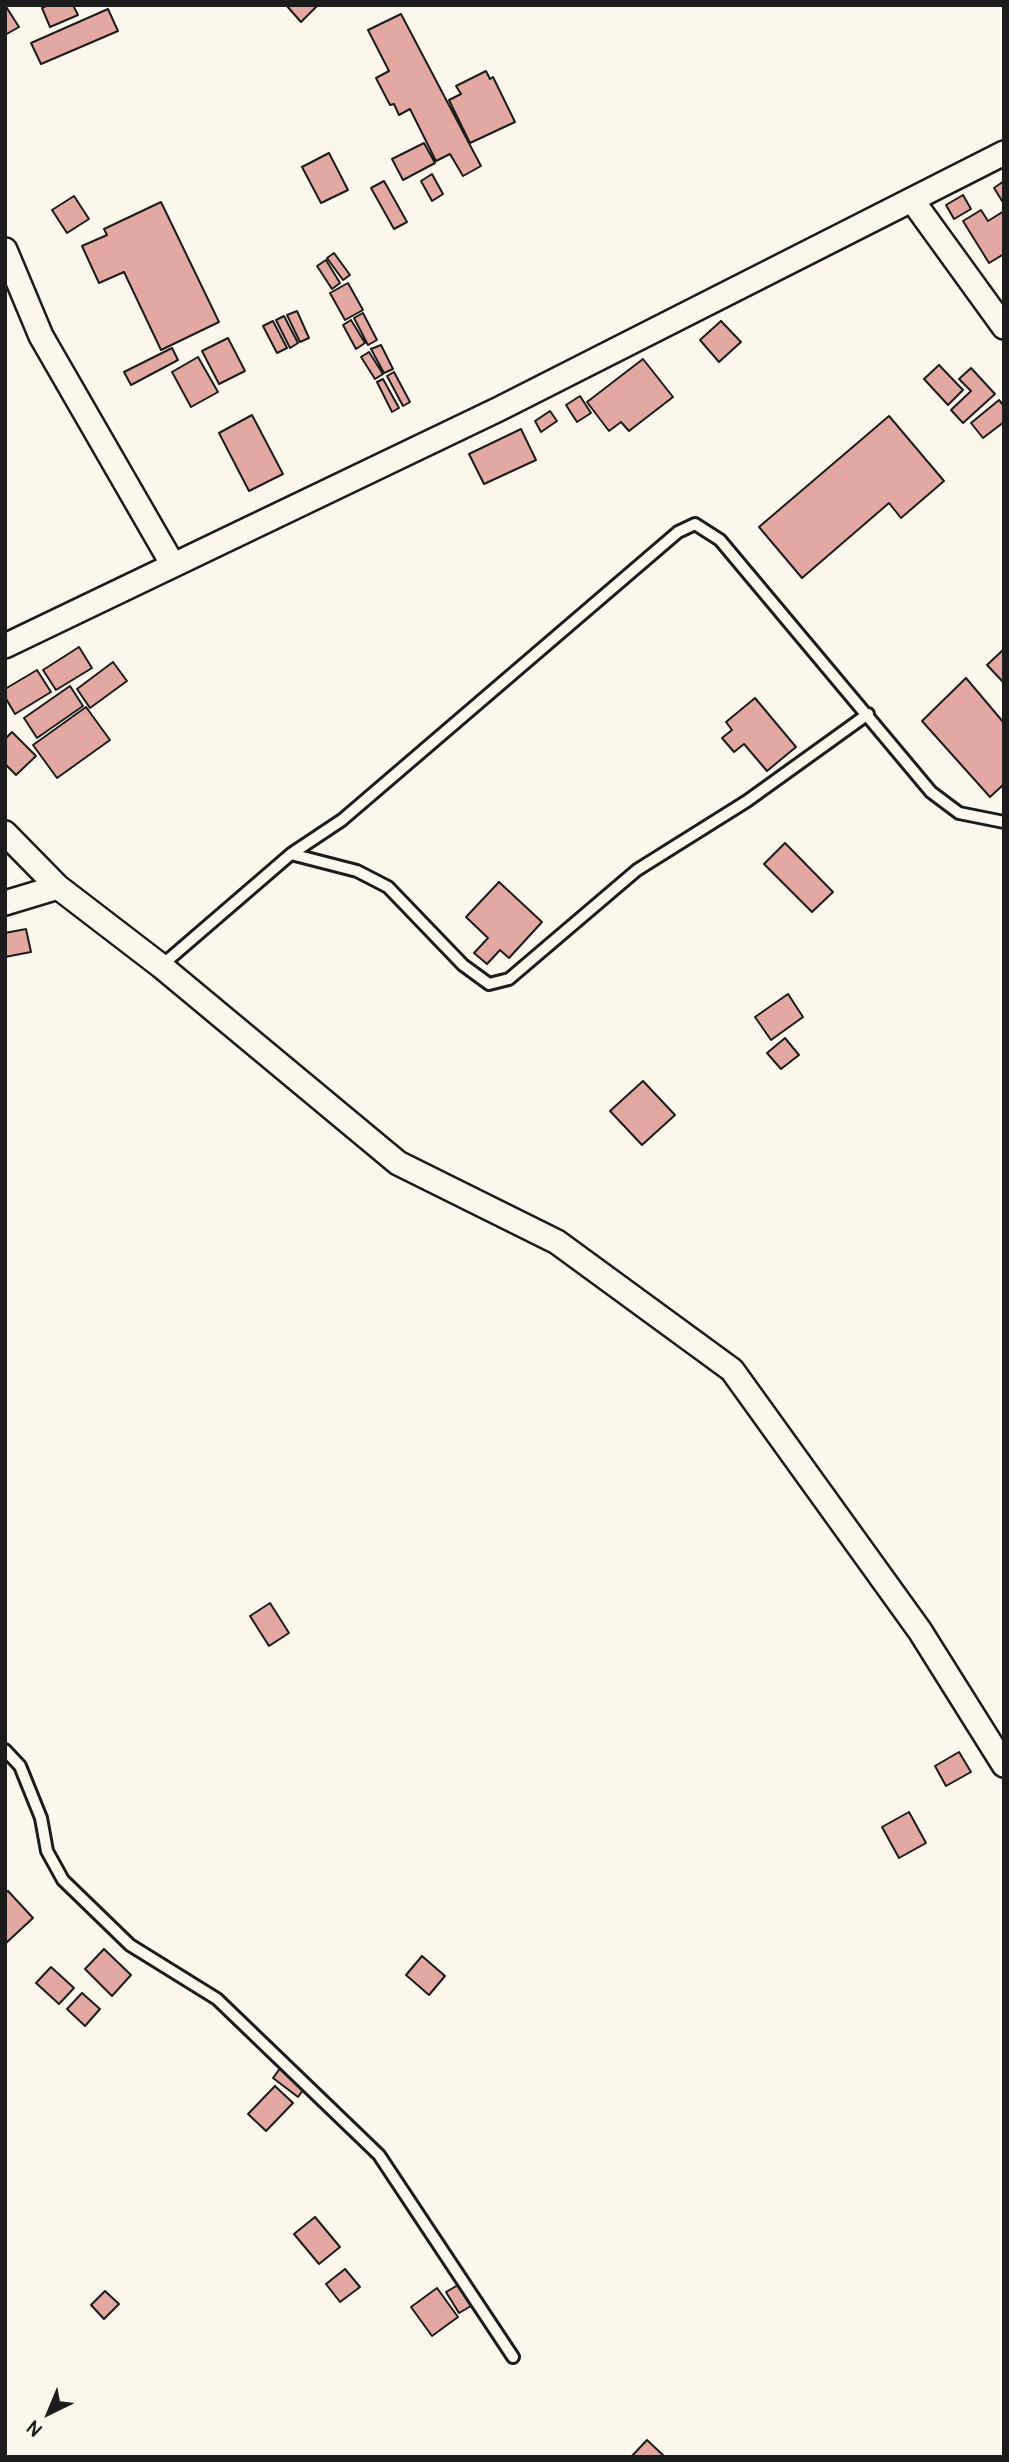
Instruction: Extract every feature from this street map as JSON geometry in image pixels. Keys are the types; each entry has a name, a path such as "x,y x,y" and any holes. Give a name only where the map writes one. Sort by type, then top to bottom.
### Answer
{"street":[{"path":"5,646 499,410 1004,153"},
{"path":"912,200 1004,327"},
{"path":"5,250 41,336 173,565"},
{"path":"5,833 58,887 161,966 398,1163 557,1242 732,1370 920,1631 1004,1765"},
{"path":"5,903 58,887"}],"lane":[{"path":"161,966 291,854 342,820 678,531 695,524 720,540 869,714 931,792 959,813 1004,822"},
{"path":"291,854 357,871 388,887 463,965 489,984 509,979 637,870 747,801 869,714"},
{"path":"5,1750 20,1766 41,1818 47,1851 63,1880 130,1945 217,1999 379,2155 513,2357"}],"building":[{"path":"5,5 19,27 5,35"},
{"path":"48,5 73,5 78,15 50,27 42,8"},
{"path":"286,5 318,5 301,22"},
{"path":"108,9 118,31 41,64 31,43"},
{"path":"401,14 481,166 463,176 450,154 436,161 410,109 399,115 394,104 390,105 376,78 389,71 368,30"},
{"path":"486,71 490,79 493,77 515,122 470,143 449,100 461,94 456,86"},
{"path":"424,143 435,163 403,180 392,159"},
{"path":"329,153 348,190 321,203 302,167"},
{"path":"432,174 443,194 432,201 421,181"},
{"path":"384,181 407,222 394,229 371,188"},
{"path":"1004,181 1004,204 994,188"},
{"path":"963,195 971,209 954,219 946,205"},
{"path":"74,196 89,219 67,233 52,210"},
{"path":"161,202 219,322 161,350 124,272 99,283 82,246 107,235 104,229"},
{"path":"981,210 988,221 1004,211 1004,254 989,263 963,221"},
{"path":"334,253 350,275 343,280 327,258"},
{"path":"326,260 340,283 332,289 317,266"},
{"path":"348,283 363,310 345,320 330,293"},
{"path":"297,311 309,338 300,342 287,315"},
{"path":"363,313 377,340 368,345 354,318"},
{"path":"284,316 298,343 290,348 276,320"},
{"path":"351,320 365,343 356,349 343,325"},
{"path":"273,321 287,348 277,353 263,326"},
{"path":"721,321 741,342 719,362 700,340"},
{"path":"228,338 245,371 219,384 202,351"},
{"path":"381,345 393,369 384,373 371,349"},
{"path":"172,348 178,360 131,385 124,372"},
{"path":"369,352 383,374 375,379 361,357"},
{"path":"198,357 218,392 191,407 172,372"},
{"path":"643,359 673,397 629,431 621,422 609,431 587,402"},
{"path":"939,365 963,390 948,405 924,379"},
{"path":"971,368 995,394 963,423 951,410 971,391 959,379"},
{"path":"394,372 410,402 403,406 387,376"},
{"path":"383,379 399,408 392,412 377,382"},
{"path":"580,396 591,413 577,422 566,405"},
{"path":"999,400 1004,406 1004,422 983,438 971,423"},
{"path":"550,411 557,421 541,432 535,421"},
{"path":"252,415 283,474 249,491 219,433"},
{"path":"889,416 944,481 901,518 889,503 802,578 759,527"},
{"path":"521,429 536,460 484,484 469,454"},
{"path":"79,647 92,668 56,690 43,670"},
{"path":"1004,649 1004,683 987,665"},
{"path":"113,662 127,681 90,708 77,689"},
{"path":"37,670 51,692 15,714 5,697 5,689"},
{"path":"966,678 1004,723 1004,784 990,797 922,721"},
{"path":"70,686 83,706 37,738 24,718"},
{"path":"755,698 796,747 767,771 744,744 734,752 722,738 732,730 726,722"},
{"path":"86,707 110,740 57,778 33,745"},
{"path":"12,732 36,756 16,775 5,764 5,739"},
{"path":"785,843 833,892 812,912 764,864"},
{"path":"499,882 542,922 509,958 500,950 487,964 474,953 488,938 466,917"},
{"path":"26,929 31,952 5,957 5,933"},
{"path":"788,994 803,1017 771,1040 755,1017"},
{"path":"785,1038 799,1055 781,1069 767,1053"},
{"path":"643,1081 675,1115 642,1145 610,1111"},
{"path":"270,1603 289,1633 269,1646 250,1616"},
{"path":"959,1752 971,1772 946,1786 935,1766"},
{"path":"909,1812 926,1843 899,1858 882,1827"},
{"path":"8,1891 33,1918 5,1944 5,1893"},
{"path":"104,1949 131,1975 112,1996 85,1969"},
{"path":"422,1956 445,1976 429,1995 406,1975"},
{"path":"51,1967 74,1988 59,2004 36,1983"},
{"path":"82,1993 100,2009 85,2026 67,2009"},
{"path":"281,2067 306,2086 298,2097 273,2078"},
{"path":"275,2086 293,2103 266,2131 248,2114"},
{"path":"315,2217 340,2247 319,2264 294,2234"},
{"path":"345,2269 360,2287 340,2302 326,2284"},
{"path":"458,2285 471,2306 459,2313 446,2292"},
{"path":"437,2288 458,2317 432,2336 411,2307"},
{"path":"105,2291 119,2304 104,2319 91,2305"},
{"path":"647,2440 665,2457 631,2457"}]}
